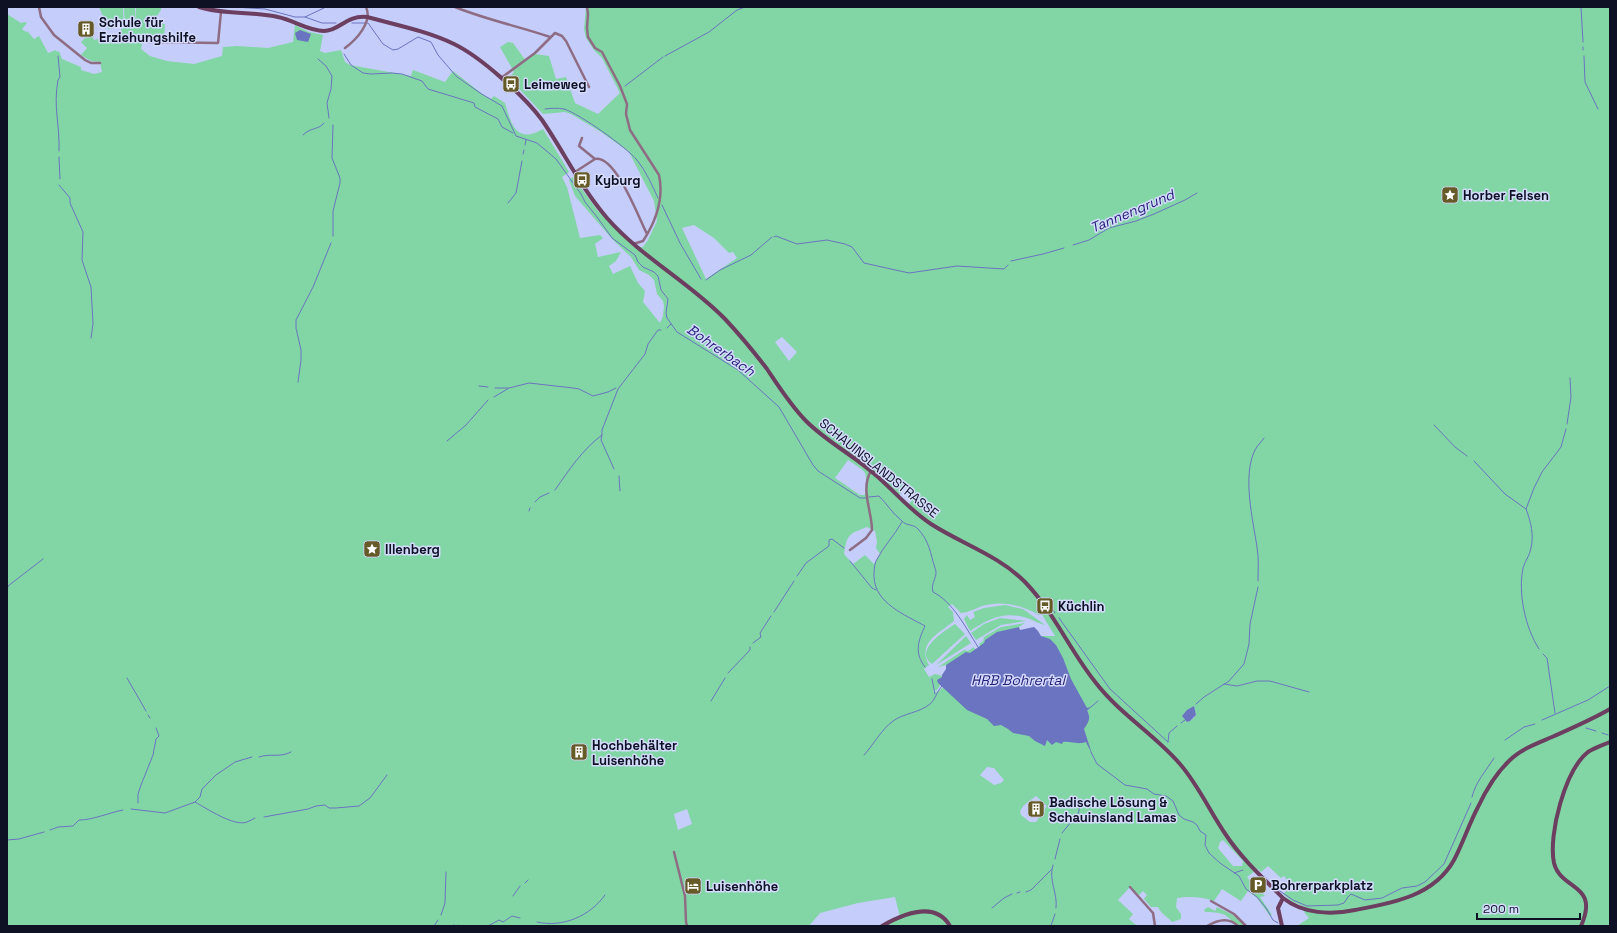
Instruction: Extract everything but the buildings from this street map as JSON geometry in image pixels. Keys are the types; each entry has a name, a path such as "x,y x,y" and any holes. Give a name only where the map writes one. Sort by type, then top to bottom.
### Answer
{"main road":[{"name":"SCHAUINSLANDSTRASSE","path":"199,7 220,12 277,17 323,31 333,29 351,19 361,17 431,34 456,45 476,57 532,108 574,172 608,219 633,244 717,311 742,337 780,389 807,422 828,440 871,470 917,514 933,525 997,560 1024,582 1044,607 1096,683 1177,761 1190,776 1224,832 1239,852 1283,898 1301,909 1334,913 1386,904 1402,900 1424,891 1448,869 1492,781 1499,770 1511,758 1530,746 1592,719 1610,709"},
{"path":"1581,926 1586,909 1586,902 1581,892 1561,874 1556,867 1554,862 1553,832 1566,782 1574,768 1588,752 1610,742"},
{"path":"1282,926 1278,908 1283,898"},
{"path":"882,926 906,915 928,911 941,915 946,919 950,926"}],"street":[{"path":"39,7 41,17 54,35 84,60 91,63 100,63"},
{"path":"345,48 354,41 364,27 368,11 366,7"},
{"path":"455,7 550,37"},
{"path":"587,7 588,37 595,48 602,52 620,86 627,104 626,114 630,130 658,175 661,183 661,197 652,224 643,241 633,244"},
{"path":"149,42 218,43 220,12"},
{"path":"500,78 535,53 555,33 562,36 566,41 589,88"},
{"path":"582,138 579,146 595,159 603,160 620,179 628,192 647,234"},
{"path":"574,172 595,159"},
{"path":"850,550 871,533 872,524 866,495 868,476 871,470"},
{"path":"674,852 685,896 687,926"},
{"path":"1130,887 1153,913 1155,926"},
{"path":"1211,901 1234,914 1246,926"},
{"path":"1207,926 1220,921 1232,922 1238,926"}],"green space":[{"path":"99,7 123,7 124,26 108,29"},
{"path":"124,7 135,7 136,26 125,26"},
{"path":"136,7 161,7 161,10 152,23 165,24 164,40 143,40 141,49 150,56 167,61 194,64 222,56 223,47 237,46 268,48 293,42 295,25 309,32 323,35 320,51 325,53 341,50 345,62 350,65 411,76 413,70 445,82 453,71 485,96 491,99 494,96 505,103 510,119 516,130 527,134 543,129 569,172 562,177 567,187 580,238 600,235 603,238 595,244 598,257 621,252 616,261 609,266 613,274 630,266 638,283 645,291 643,302 660,323 663,316 664,306 663,301 657,294 654,280 649,275 639,270 631,257 613,240 575,196 569,180 573,177 598,211 634,247 643,247 657,221 654,201 629,152 601,132 571,114 565,112 543,114 509,78 514,72 500,47 508,42 513,43 526,61 534,54 549,56 556,79 566,77 575,103 598,114 620,93 602,58 594,50 586,38 584,29 586,7 1610,7 1610,926 1297,926 1309,918 1304,912 1305,907 1291,901 1283,894 1292,886 1284,876 1281,878 1268,866 1261,872 1258,869 1247,877 1265,896 1260,897 1272,915 1270,916 1257,898 1248,891 1241,901 1222,889 1214,901 1196,897 1177,898 1176,907 1181,914 1181,919 1172,922 1161,912 1158,907 1151,907 1144,899 1147,895 1143,891 1139,895 1130,887 1118,900 1133,914 1129,919 1137,926 882,926 900,917 895,897 858,903 820,913 809,926 7,926 7,14 21,23 27,23 22,29 26,32 27,31 34,39 39,36 48,53 56,50 57,52 59,51 62,59 81,67 81,70 94,74 102,72 100,62 91,61 81,55 87,48 81,42 85,38 92,36 94,40 122,34 121,29 136,27","holes":["694,225 714,238 729,253 733,252 737,258 706,279 682,228","782,337 797,352 789,361 775,342","848,460 865,473 865,495 860,495 835,478","906,487 916,495 909,504 899,495","867,527 875,531 877,542 876,548 880,554 874,564 865,555 853,564 844,554 846,542 853,533","952,604 961,613 989,604 1011,604 1039,615 1041,613 1055,636 1039,636 946,684 939,691 934,692 933,691 937,690 941,684 943,676 935,674 929,677 924,669 929,665 926,657 927,645 936,635 954,621 953,612 948,607","1194,707 1196,715 1188,722 1182,716","987,767 994,768 1004,780 1001,783 994,785 980,775","1036,796 1047,806 1036,822 1030,822 1021,815 1020,811 1024,805","687,809 692,824 678,830 674,814","1223,840 1243,861 1242,866 1233,866 1218,848 1220,842"]},
{"path":"1005,605 1023,609 1045,625 1021,616 1005,615 984,622 970,631 964,619 967,615 970,620 975,617 973,612 984,608"},
{"path":"1000,618 1026,621 1001,625 976,640 971,633 984,624"},
{"path":"1025,623 983,650 979,644 983,641 984,637 1001,627"},
{"path":"955,624 965,634 932,664 927,659 926,653 928,647 938,636"},
{"path":"966,636 971,643 936,665"},
{"path":"974,647 977,653 966,660 938,667 964,650 968,651"},
{"path":"1208,907 1215,911 1217,907 1233,915 1245,926 1236,924 1225,915 1215,912 1205,912 1204,910"}],"water":[{"path":"300,30 311,34 308,42 297,40 295,33"},
{"name":"HRB Bohrertal","path":"1019,627 1020,630 1034,627 1041,636 1050,639 1056,645 1071,679 1087,708 1090,707 1087,710 1089,720 1084,729 1092,754 1086,742 1063,742 1062,744 1056,742 1052,745 1047,740 1045,746 1029,736 1013,733 1001,725 994,726 987,719 967,710 938,683 937,680 942,677 946,669 946,665 966,652 970,653 997,632"},
{"path":"1194,706 1196,715 1187,722 1182,716 1187,710"}],"waterway":[{"path":"234,7 265,9 295,17 305,17 322,23 336,23"},
{"path":"305,17 326,7"},
{"path":"665,56 709,32 737,10 745,7"},
{"path":"1581,7 1583,42"},
{"name":"Bohrerbach","path":"352,23 368,23 383,44 393,50 398,49 418,37 431,42 438,55 456,76 502,106 516,136 537,143 556,159 585,202 612,238 635,255 638,262 643,267 654,272 658,276 661,290 668,299 666,313 667,318 677,332 738,370 779,407 818,471 860,498 866,498"},
{"path":"344,54 351,65 363,73 402,74 422,81 428,89 474,103 475,107 498,119 502,127 513,133"},
{"path":"58,56 60,77 58,80 56,107 59,133 59,151"},
{"path":"1584,56 1585,82 1598,109"},
{"path":"625,86 663,57"},
{"path":"318,59 326,66 332,76 331,89 327,103 329,118"},
{"name":"Tannengrund","path":"545,109 564,109 571,112 581,117 623,147 640,164 649,178 658,198"},
{"path":"303,135 306,132 320,127 324,123"},
{"path":"333,125 332,158 340,178 333,211 333,236"},
{"name":"Bohrerbach","path":"525,145 526,140"},
{"path":"523,154 524,150"},
{"path":"59,157 60,179"},
{"path":"508,203 516,193 522,161"},
{"path":"59,185 70,198 70,203 83,232 82,260 91,287 93,324 91,338"},
{"name":"Tannengrund","path":"1073,245 1089,240 1109,228 1136,221 1154,214 1197,193"},
{"name":"Tannengrund","path":"662,205 680,243 701,279"},
{"name":"Tannengrund","path":"774,237 776,236 797,244 827,240 845,244 852,247 864,263 909,273 957,266 1004,269 1008,265"},
{"name":"Tannengrund","path":"706,280 720,270 751,255 772,237"},
{"path":"298,382 301,350 296,328 296,320 313,287 331,243"},
{"name":"Tannengrund","path":"1011,261 1064,248"},
{"name":"Bohrerbach","path":"667,328 671,324"},
{"path":"555,490 582,454 602,435 602,430 618,389 645,354 648,344 658,330 661,330"},
{"path":"1567,424 1571,397 1570,378"},
{"path":"494,397 509,388 529,383 579,389 593,396 616,388"},
{"path":"479,386 488,387"},
{"path":"495,388 508,388"},
{"path":"447,441 466,425 488,400"},
{"path":"1434,425 1455,447 1467,456"},
{"path":"1539,649 1526,621 1521,589 1523,568 1532,543 1531,524 1526,509 1542,472 1561,447 1566,429"},
{"path":"602,435 601,440 614,469"},
{"path":"1258,581 1258,555 1251,511 1249,472 1255,450 1264,438"},
{"path":"1474,461 1505,494 1526,509"},
{"path":"619,476 620,491"},
{"path":"535,502 540,497 549,493"},
{"name":"Bohrerbach","path":"869,497 879,496 904,523 916,527 925,538 936,571 932,589 933,592 940,596 953,609 978,647"},
{"path":"902,522 876,561 874,567 874,577 876,586 885,601 900,613 925,626 920,637 918,647 919,657 925,667"},
{"path":"797,576 806,563 829,546 829,540 832,539 844,548"},
{"path":"7,591 8,586 43,559"},
{"path":"850,561 872,588 876,590"},
{"path":"774,612 794,581"},
{"path":"1196,704 1229,681 1244,664 1249,644 1250,624 1258,587"},
{"path":"753,643 761,637 760,633 771,616"},
{"path":"1059,618 1110,689 1168,742"},
{"path":"728,673 750,650 750,647"},
{"path":"1543,654 1547,658 1555,713"},
{"path":"127,678 146,711"},
{"path":"711,701 725,678"},
{"path":"932,679 935,694"},
{"path":"1224,684 1237,686 1257,681 1270,681 1309,692"},
{"path":"864,755 881,733 893,721 926,707 930,704 942,686"},
{"path":"1542,720 1588,700 1610,686"},
{"path":"1086,711 1098,701"},
{"path":"1181,723 1185,720"},
{"path":"1505,740 1524,727 1535,724"},
{"path":"1168,742 1169,733 1177,726"},
{"path":"138,803 138,794 153,755 156,739 159,736 156,728"},
{"path":"1586,728 1596,731"},
{"path":"1602,733 1608,735"},
{"path":"259,757 267,755 283,755 291,752"},
{"name":"Bohrerbach","path":"1091,752 1097,764 1125,785 1147,789 1154,794 1166,796 1173,801 1179,815 1184,819 1193,822 1197,825 1200,831 1206,835 1205,845 1209,853 1220,863 1239,876 1246,889 1257,897 1273,920 1278,923"},
{"path":"195,802 200,797 202,789 216,775 235,762 252,757"},
{"path":"1472,797 1479,781 1494,758"},
{"path":"264,817 308,809 316,806 325,805 329,808 359,806 370,798 387,775"},
{"path":"1075,819 1080,805 1079,799"},
{"path":"131,809 165,813 195,802 220,816 235,822 247,822 255,818"},
{"path":"1280,891 1293,900 1307,906 1338,905 1344,903 1351,894 1365,900 1382,898 1402,888 1417,886 1425,882 1444,864 1471,803"},
{"path":"50,830 58,827 73,826 79,820 95,818 123,810"},
{"path":"1062,833 1071,822"},
{"path":"7,840 19,839 44,832"},
{"path":"1055,859 1060,839"},
{"path":"1053,865 1052,881 1056,897 1056,908"},
{"path":"1026,892 1031,890 1052,869"},
{"name":"Bohrerbach","path":"1234,873 1243,870"},
{"path":"441,915 445,903 446,872"},
{"path":"525,883 528,880"},
{"path":"513,896 520,886"},
{"path":"992,908 1004,898 1012,894"},
{"path":"537,922 556,923 575,919 592,909 605,895"},
{"path":"1051,926 1055,914"},
{"path":"488,926 499,920 503,922 512,916 520,918"},
{"path":"434,926 438,920"}],"place":[{"name":"Schule für Erziehungshilfe","path":"86,29"},
{"name":"Leimeweg","path":"511,84"},
{"name":"Kyburg","path":"582,180"},
{"name":"Horber Felsen","path":"1450,195"},
{"name":"Illenberg","path":"372,549"},
{"name":"Küchlin","path":"1045,606"},
{"name":"Hochbehälter Luisenhöhe","path":"579,752"},
{"name":"Badische Lösung & Schauinsland Lamas","path":"1036,809"},
{"name":"Bohrerparkplatz","path":"1258,885"},
{"name":"Luisenhöhe","path":"693,886"}]}
